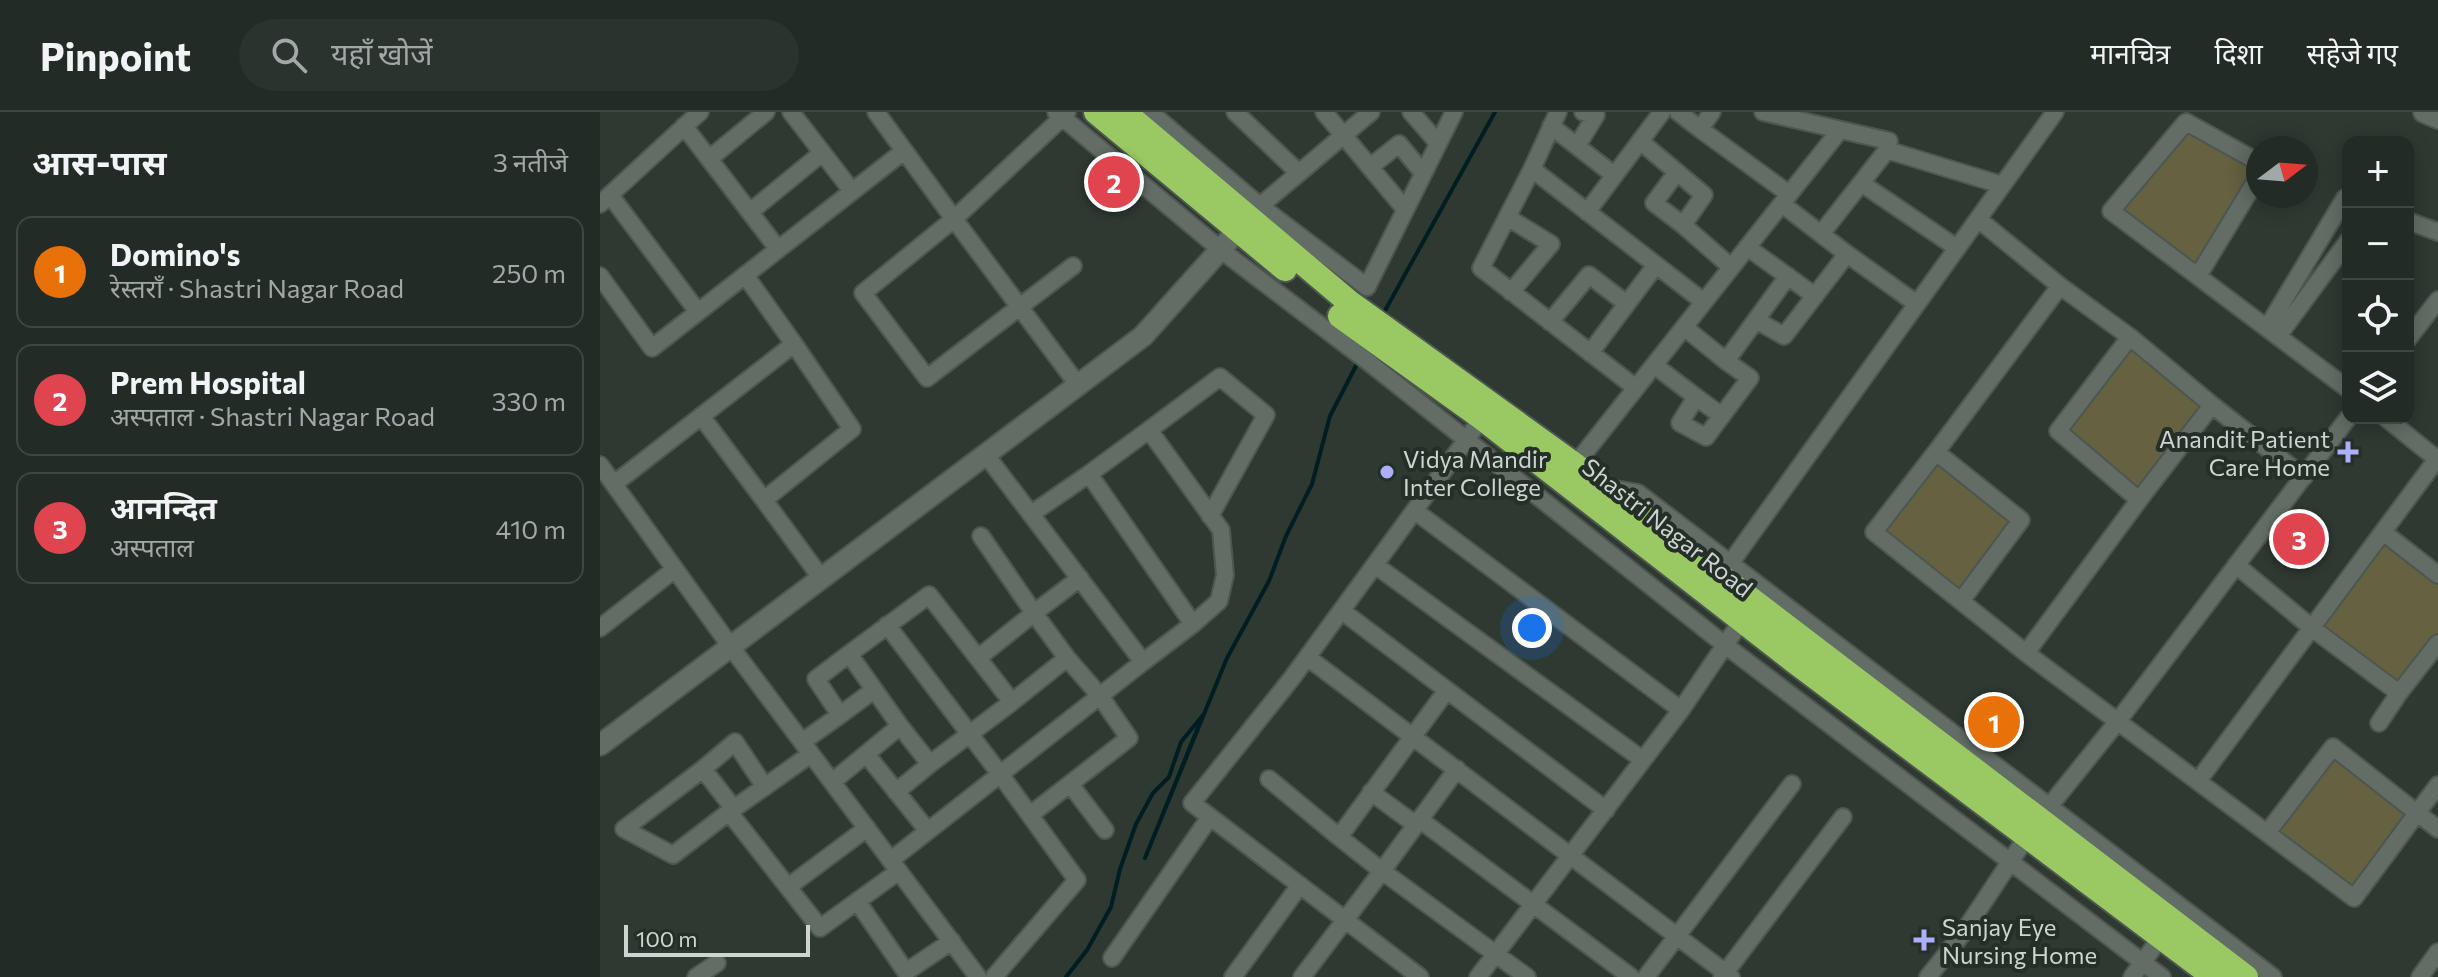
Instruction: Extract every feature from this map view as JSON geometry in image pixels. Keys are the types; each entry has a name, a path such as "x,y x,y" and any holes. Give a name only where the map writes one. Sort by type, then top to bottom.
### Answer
{"highway":[{"name":"Shastri Nagar Road","path":"1096,112 1345,309 1487,411 1748,611"},
{"path":"1124,112 1241,226"},
{"path":"1487,411 1575,465 1726,570 1748,611 2038,821 2167,929 2214,977"},
{"path":"2167,929 2246,977"}],"street":[{"path":"698,312 605,199 700,112"},
{"path":"709,159 766,112"},
{"path":"791,112 852,191"},
{"path":"876,112 1078,385"},
{"path":"1150,112 1241,226 1361,356 1725,645 2162,977"},
{"path":"1235,112 1299,173"},
{"path":"1324,112 1405,209"},
{"path":"600,745 1143,336 1241,226 1371,112"},
{"path":"1411,112 1438,143"},
{"path":"1073,266 927,378 863,293 954,219 1062,114 1241,226 1367,287 1454,112"},
{"path":"1577,146 1596,115 1583,112"},
{"path":"1587,212 1662,112"},
{"path":"1678,112 1786,199 1821,234 1917,304"},
{"path":"1700,129 1712,112"},
{"path":"1763,112 1889,141 1887,150 1821,234"},
{"path":"2424,112 2438,118"},
{"path":"2050,114 1726,570 2038,821 2273,977"},
{"path":"1614,175 1577,146 1555,119 1481,268 1636,388"},
{"path":"2246,155 2186,122 2111,211 2342,384"},
{"path":"684,126 778,249"},
{"path":"1575,465 1840,130"},
{"path":"1640,141 1704,195 1683,225"},
{"path":"1370,167 1399,144 1423,173"},
{"path":"1887,150 2002,185"},
{"path":"600,276 652,348 904,151"},
{"path":"750,212 822,153"},
{"path":"1532,169 1704,302"},
{"path":"1677,172 1654,203 1731,267"},
{"path":"1861,183 1957,248"},
{"path":"2198,276 2246,197"},
{"path":"2273,332 2342,204"},
{"path":"1507,217 1551,244 1511,292"},
{"path":"1978,219 2304,477"},
{"path":"2414,223 2438,232"},
{"path":"1747,247 1815,296"},
{"path":"2273,332 2342,248"},
{"path":"1756,320 1784,336 1847,254"},
{"path":"1590,353 1656,265"},
{"path":"745,275 852,429 764,500"},
{"path":"1550,322 1589,275 1627,304"},
{"path":"1726,361 1788,276"},
{"path":"2060,286 1874,532 2026,653 2354,898 2438,785"},
{"path":"2414,331 2438,300"},
{"path":"1684,327 1750,378 1706,437 1680,423 1696,397"},
{"path":"2130,337 2058,431 2139,500"},
{"path":"614,484 794,344"},
{"path":"1654,365 1722,416"},
{"path":"1031,514 1220,377 1266,415 1210,516"},
{"path":"2026,653 2212,405"},
{"path":"1420,977 1192,803 1342,611 1487,411"},
{"path":"701,416 822,579"},
{"path":"1928,977 1963,933 2038,821 2118,721 2344,424"},
{"path":"2198,781 2438,460 2393,424"},
{"path":"703,769 820,928 857,901 928,831 1219,601 1225,575 1221,530 1149,430"},
{"path":"1936,452 2021,520 1961,601"},
{"path":"986,455 1143,662"},
{"path":"600,465 731,647 978,977"},
{"path":"1089,474 1193,624"},
{"path":"1415,511 1681,710"},
{"path":"2383,532 2438,575"},
{"path":"981,536 1034,613 1129,738 1030,815"},
{"path":"1375,565 1643,760"},
{"path":"2236,565 2312,628 2399,693"},
{"path":"600,627 675,569"},
{"path":"978,658 1080,578"},
{"path":"840,715 816,679 929,595 1012,702"},
{"path":"1342,611 1606,810"},
{"path":"1478,977 1681,710 1748,611"},
{"path":"887,625 1077,880 994,977"},
{"path":"2379,723 2438,643"},
{"path":"849,654 930,764"},
{"path":"1307,657 1726,976 1843,817"},
{"path":"896,792 1067,658"},
{"path":"765,787 735,742 624,829 673,855 765,787 840,715 874,690"},
{"path":"1339,837 1447,690"},
{"path":"832,782 900,726"},
{"path":"2267,833 2333,747 2438,829"},
{"path":"866,754 928,831"},
{"path":"1302,977 1457,769"},
{"path":"1269,779 1382,871 1527,977"},
{"path":"1070,784 1105,830"},
{"path":"1646,977 1792,784"},
{"path":"1371,792 1418,822 1631,977"},
{"path":"1112,958 1210,817"},
{"path":"788,887 867,828"},
{"path":"1233,977 1300,885"},
{"path":"857,901 906,972 952,941"},
{"path":"2132,977 2167,929"},
{"path":"2420,977 2438,952"},
{"path":"696,977 717,963"}],"shaded area":[{"path":"2189,131 2246,163 2246,185 2195,264 2122,208"},
{"path":"2131,347 2204,406 2138,492 2064,430"},
{"path":"1937,459 2013,522 1958,593 1880,530"},
{"path":"2384,542 2438,584 2438,634 2399,685 2318,627"},
{"path":"2335,756 2408,814 2354,888 2275,831"}],"waterway":[{"path":"1382,316 1495,112"},
{"path":"1066,977 1087,950 1111,907 1136,824 1153,793 1169,777 1181,742 1203,715 1145,858 1227,658 1269,581 1286,536 1312,484 1330,416 1359,360"}],"place":[{"name":"Prem Hospital","path":"1114,182"},
{"name":"Anandit Patient Care Home","path":"2348,452"},
{"name":"Vidya Mandir Inter College","path":"1387,472"},
{"name":"आनन्दित","path":"2299,539"},
{"name":"Domino's","path":"1994,722"},
{"name":"Sanjay Eye Nursing Home","path":"1924,940"}]}
